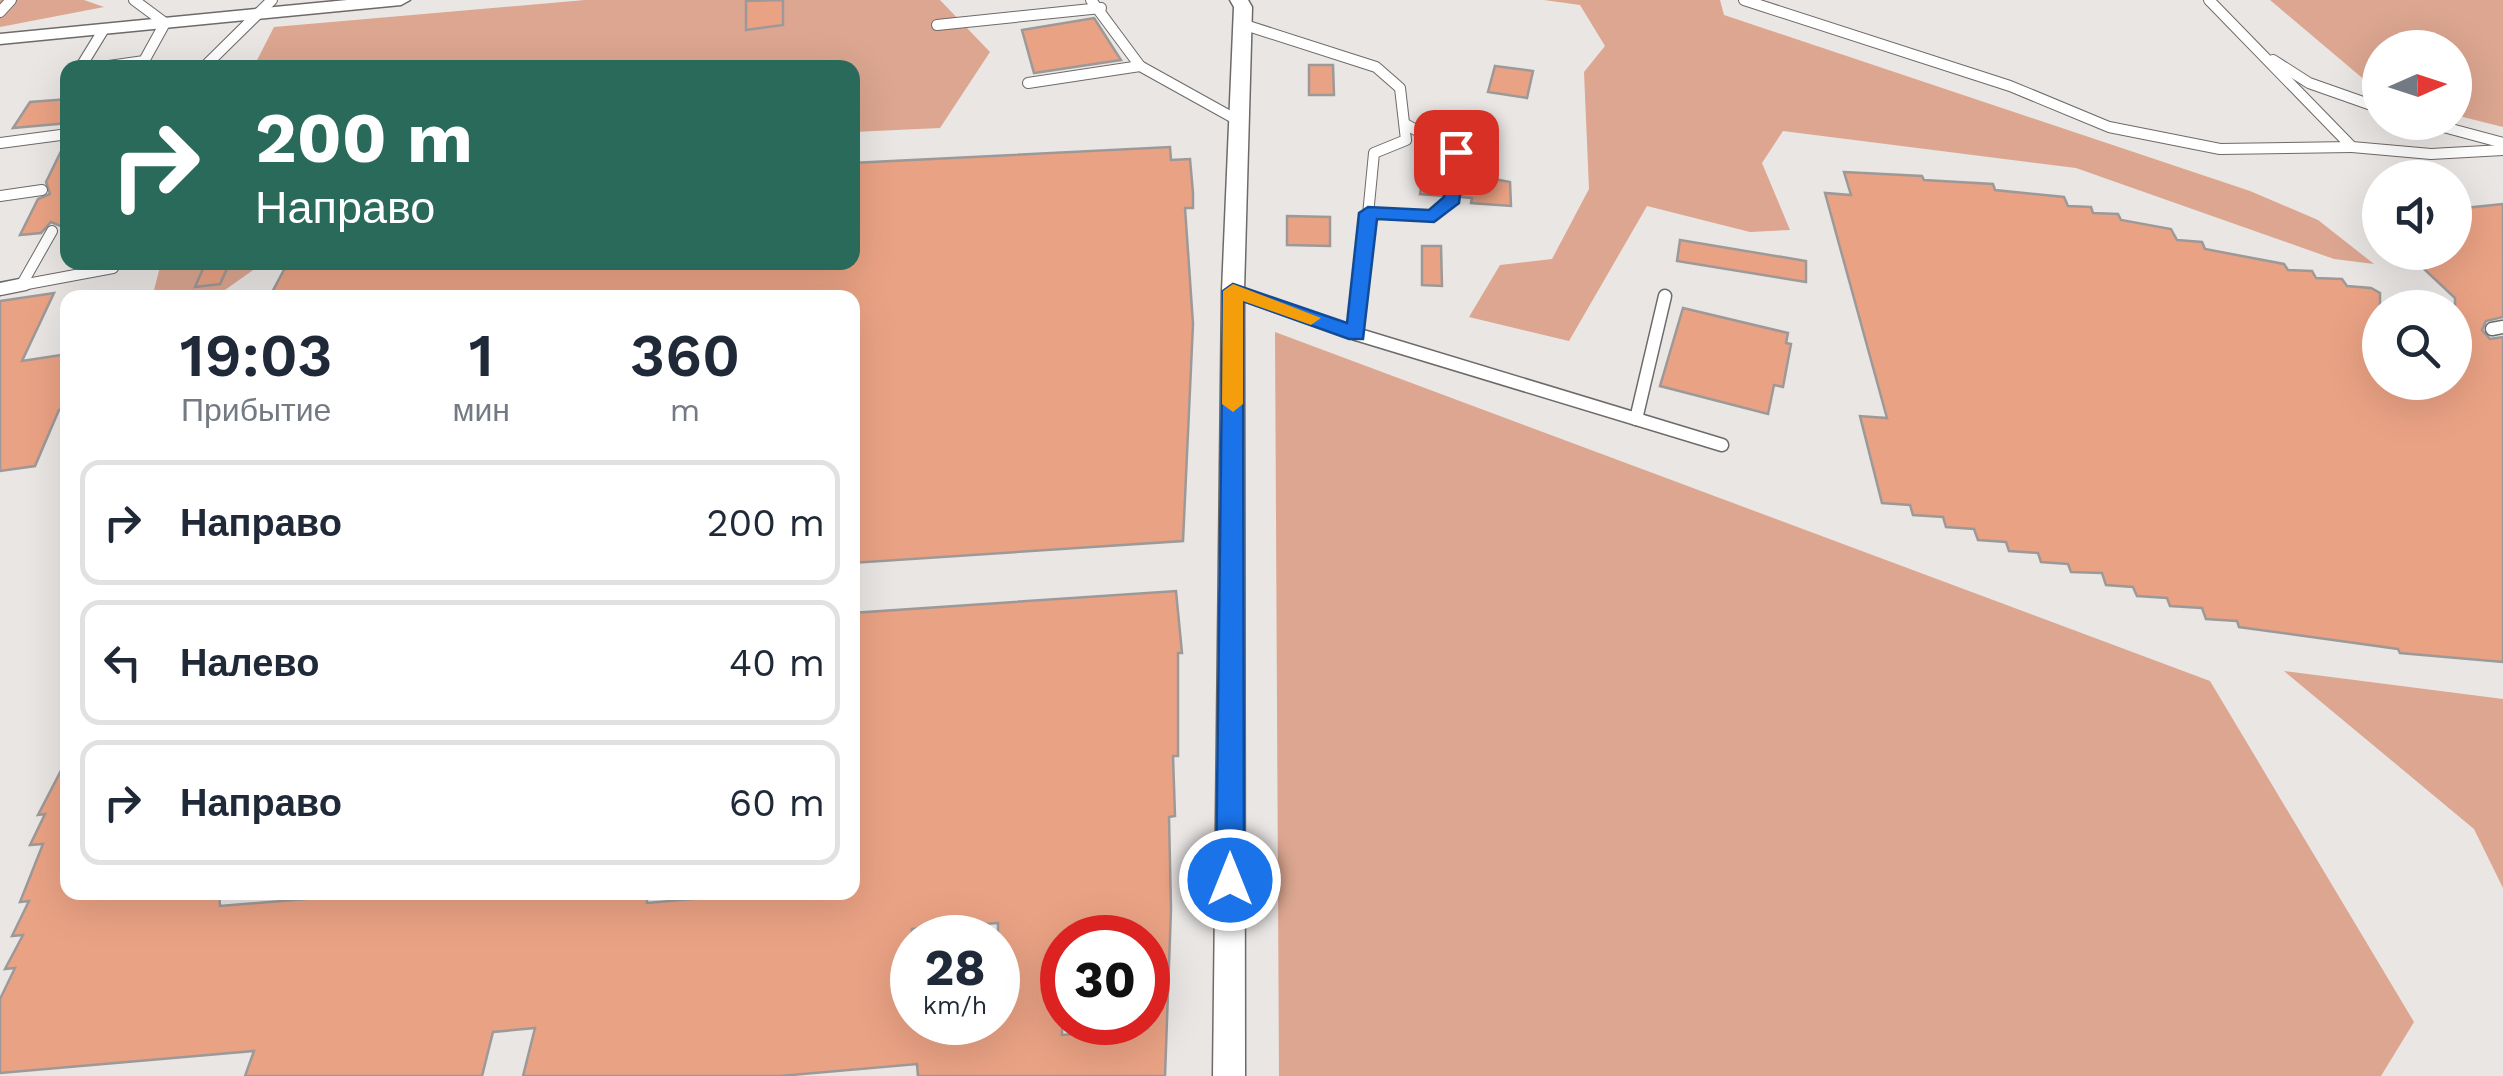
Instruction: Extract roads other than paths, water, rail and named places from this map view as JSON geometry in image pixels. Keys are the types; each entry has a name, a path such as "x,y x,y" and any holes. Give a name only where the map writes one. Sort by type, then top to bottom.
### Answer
{"street":[{"path":"0,39 400,0"},
{"path":"1229,1076 1233,291 1241,12"}],"lane":[{"path":"0,12 12,0"},
{"path":"134,0 164,23 145,60"},
{"path":"211,60 272,0"},
{"path":"1092,0 1140,66 1239,120"},
{"path":"1744,0 2010,86 2109,127 2220,150 2352,148 2431,154 2503,146"},
{"path":"2208,0 2352,148"},
{"path":"937,25 1101,8"},
{"path":"1241,12 1376,67 1400,88 1406,140 1374,153 1356,334"},
{"path":"85,60 104,29"},
{"path":"219,60 226,44"},
{"path":"2250,46 2309,83 2362,102"},
{"path":"1028,84 1140,66"},
{"path":"1368,213 1434,216 1453,199 1456,152 1404,124"},
{"path":"0,143 60,135"},
{"path":"2472,136 2503,146"},
{"path":"0,196 42,190"},
{"path":"22,284 52,231"},
{"path":"0,289 102,270"},
{"path":"1233,291 1356,334 1722,445"},
{"path":"1636,419 1665,296"}]}
